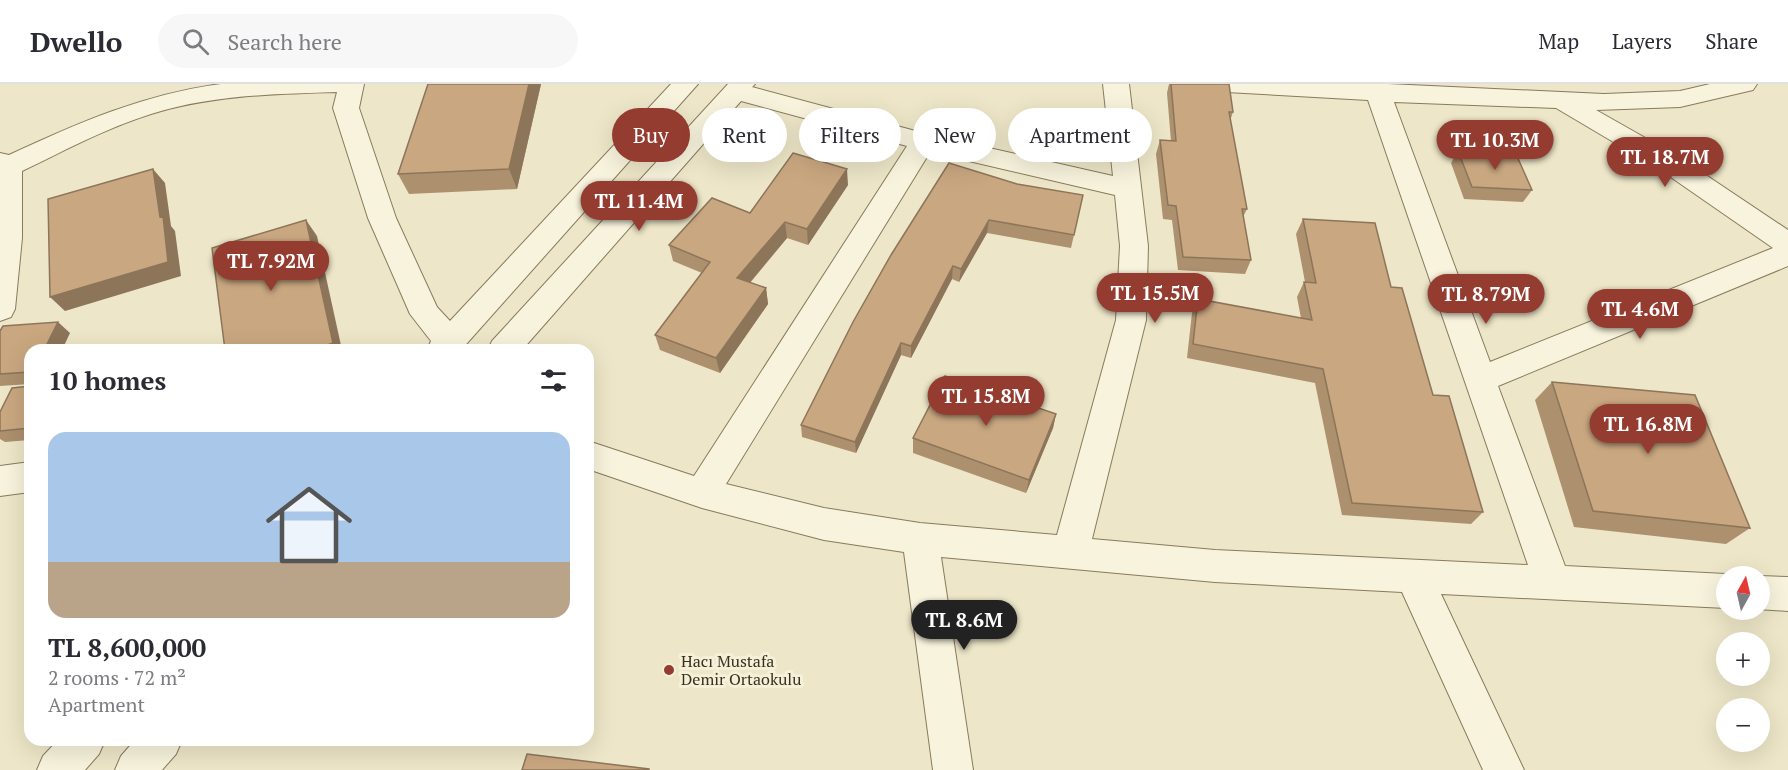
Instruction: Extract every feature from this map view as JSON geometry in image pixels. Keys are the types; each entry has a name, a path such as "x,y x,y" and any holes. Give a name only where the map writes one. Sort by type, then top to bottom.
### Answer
{"street":[{"path":"0,309 8,263 10,221 2,166 98,124 164,102 243,88 346,84"},
{"path":"351,84 346,108 382,218 425,314 445,344"},
{"path":"447,344 685,84"},
{"path":"1070,554 1131,320 1134,246 1116,84"},
{"path":"1226,84 1377,89 1604,102 1641,92 1680,99 1744,84"},
{"path":"508,344 739,87 913,139"},
{"path":"1377,89 1552,582"},
{"path":"1561,101 1669,163 1788,244"},
{"path":"702,493 913,158"},
{"path":"996,159 1128,189"},
{"path":"1480,380 1788,254"},
{"path":"594,457 702,493 824,524 920,539 1215,566 1716,590"},
{"path":"0,481 24,478"},
{"path":"920,539 953,770"},
{"path":"1413,575 1504,770"},
{"path":"1770,593 1788,594"},
{"path":"57,770 79,746"},
{"path":"135,770 157,746"}],"building":[{"path":"428,84 529,84 509,169 398,174"},
{"path":"1171,84 1229,84 1233,112 1229,112 1247,209 1242,209 1251,260 1183,257 1176,206 1168,205 1160,140 1176,141"},
{"path":"1458,151 1516,154 1532,190 1472,187"},
{"path":"793,153 799,155 799,162 823,162 847,169 807,229 785,222 737,278 766,288 716,358 655,335 710,262 669,245 712,198 750,213"},
{"path":"949,163 1017,184 1083,195 1074,235 989,220 961,269 953,266 911,346 901,343 855,442 801,425 853,322 891,255"},
{"path":"153,169 160,217 163,216 168,262 50,297 48,199"},
{"path":"1303,219 1375,223 1391,287 1402,288 1433,395 1449,396 1483,512 1352,503 1323,369 1193,344 1198,299 1312,320 1304,282 1316,283"},
{"path":"306,220 333,343 224,344 212,248"},
{"path":"58,322 47,344 24,344 24,372 0,374 0,331 3,326"},
{"path":"945,376 1056,414 1029,480 913,438"},
{"path":"1552,382 1695,395 1750,528 1593,511"},
{"path":"24,387 24,429 0,431 0,412 12,388"},
{"path":"527,754 649,769 649,770 522,770"}],"place":[{"name":"Hacı Mustafa Demir Ortaokulu","path":"669,670"}]}
